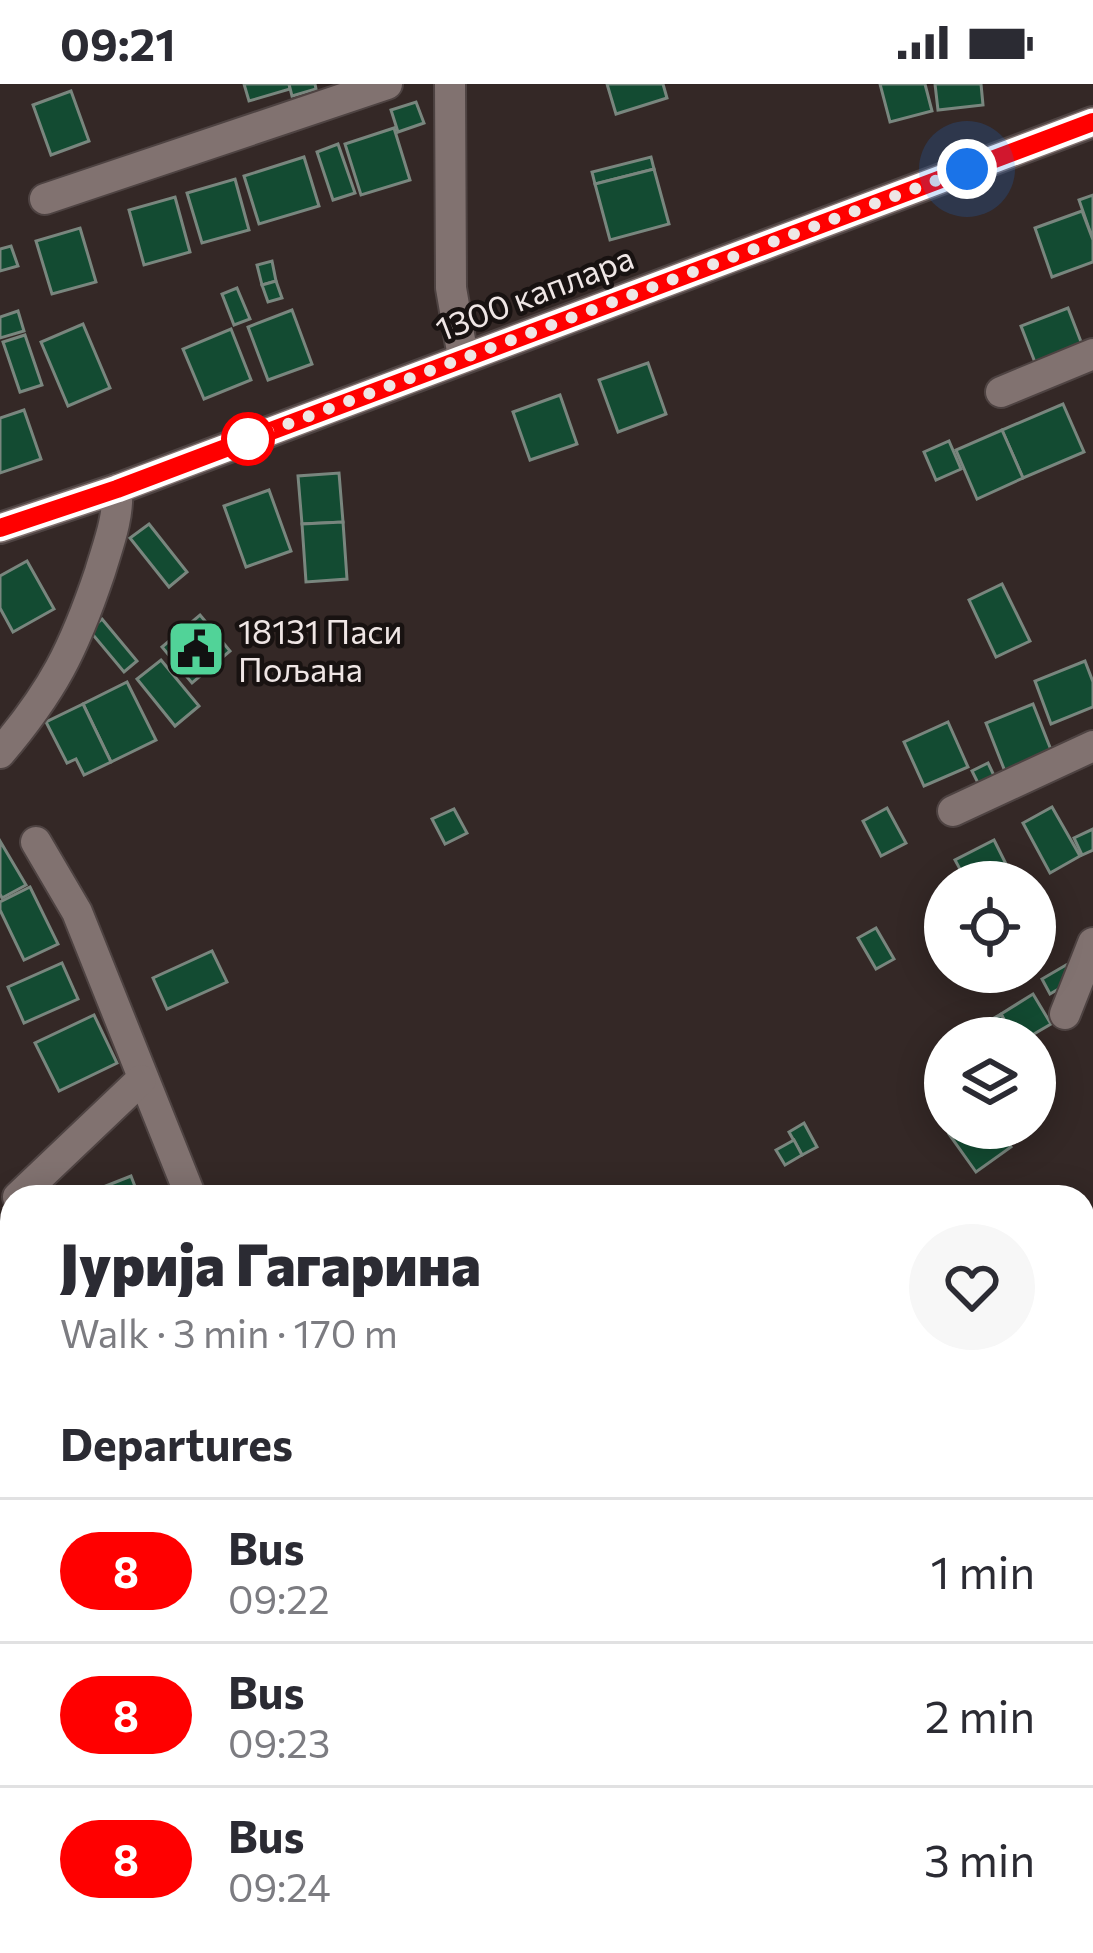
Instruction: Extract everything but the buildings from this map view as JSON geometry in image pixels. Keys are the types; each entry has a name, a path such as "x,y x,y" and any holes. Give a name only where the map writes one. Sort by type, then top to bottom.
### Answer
{"street":[{"path":"45,199 387,84"},
{"path":"450,84 451,289 463,357"},
{"name":"1300 каплара","path":"0,528 117,489 1093,122"},
{"path":"1000,392 1093,354"},
{"path":"0,753 45,698 80,632 109,544 117,489"},
{"path":"953,811 1093,746"},
{"path":"36,842 77,912 186,1185"},
{"path":"1065,1013 1093,943"},
{"path":"31,1185 141,1080"}],"bus line":[{"name":"8","path":"0,528 117,489 1093,122"}],"place":[{"name":"18131 Паси Пољана","path":"196,649"}],"route":[{"path":"248,439 967,169"}]}
